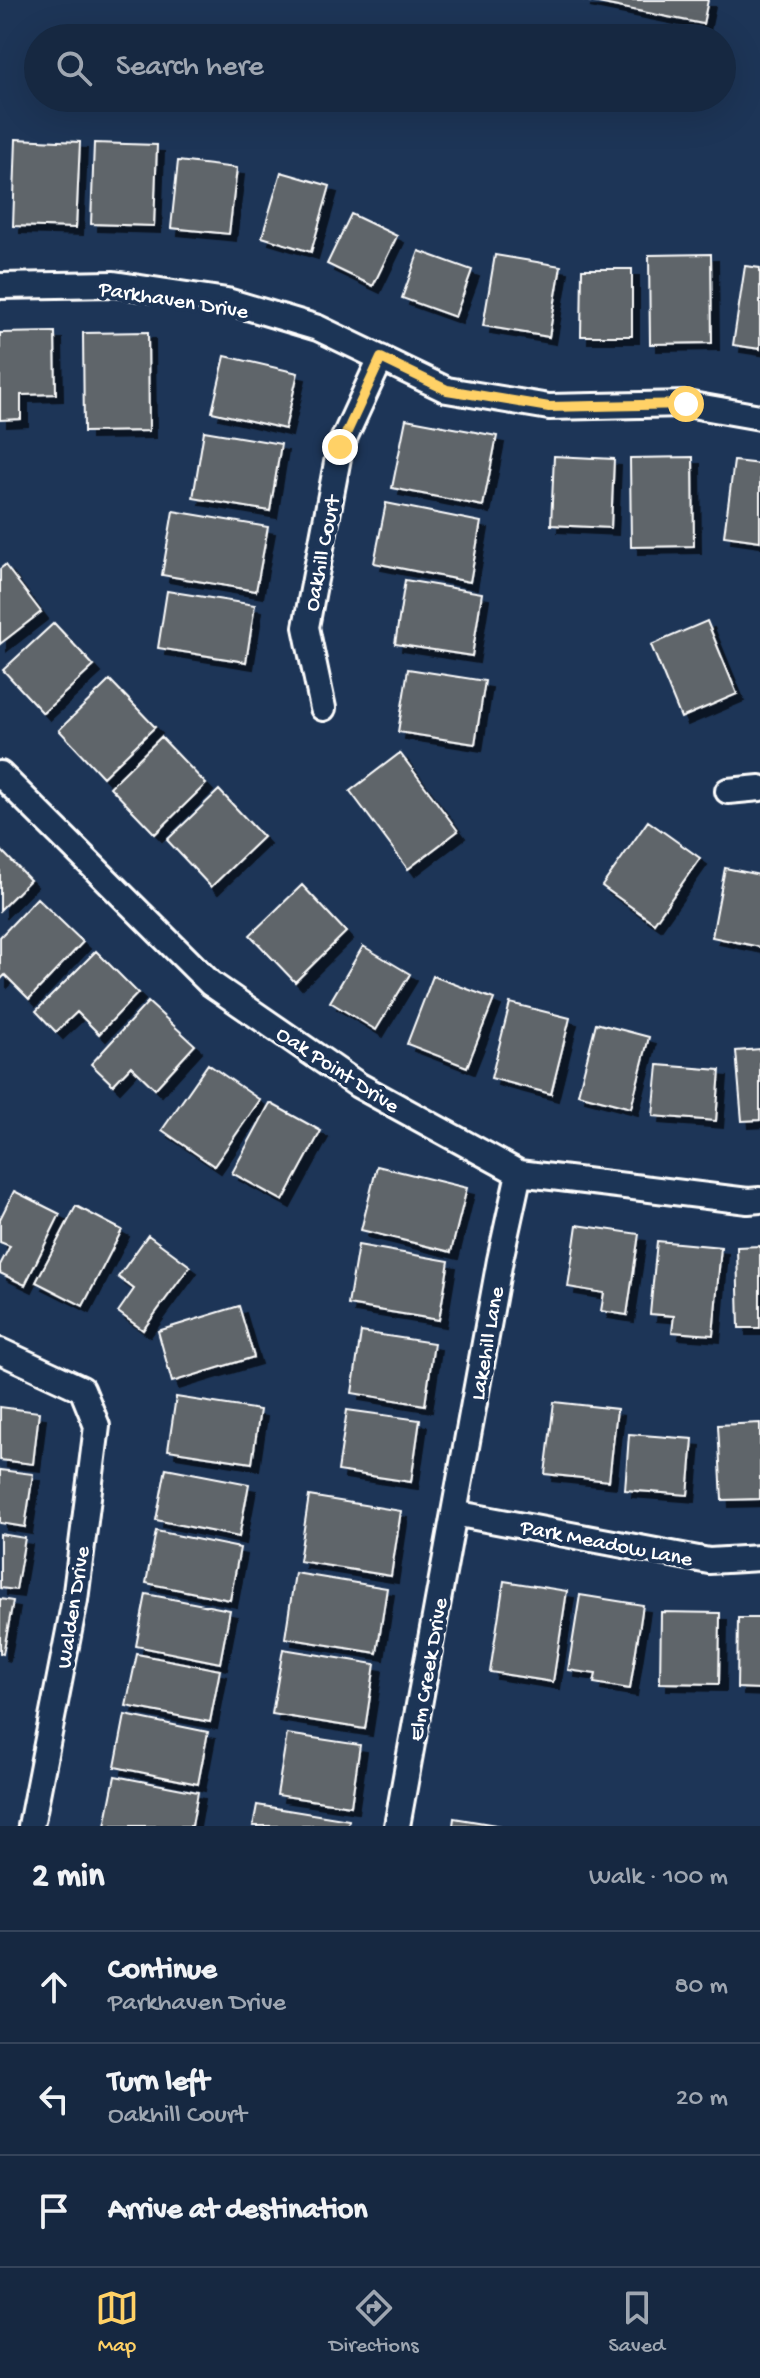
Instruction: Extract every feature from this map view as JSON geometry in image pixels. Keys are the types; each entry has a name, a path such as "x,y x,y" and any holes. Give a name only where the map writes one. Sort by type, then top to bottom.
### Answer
{"street":[{"name":"Parkhaven Drive","path":"0,286 114,284 227,301 318,328 447,390 549,407 686,404 760,417"},
{"name":"Oakhill Court","path":"323,708 306,627 340,447 381,358"},
{"name":"Oak Point Drive","path":"0,774 210,983 358,1085 519,1173 760,1200"},
{"path":"728,791 760,788"},
{"name":"Lakehill Lane","path":"454,1513 519,1173"},
{"name":"Walden Drive","path":"0,1351 82,1389 97,1426 75,1600 31,1826"},
{"name":"Park Meadow Lane","path":"454,1513 709,1561 760,1558"},
{"name":"Elm Creek Drive","path":"397,1826 454,1513"}],"building":[{"path":"583,0 708,0 703,24"},
{"path":"16,139 80,142 76,228 13,226"},
{"path":"94,143 157,145 154,226 91,224"},
{"path":"178,161 237,168 229,234 171,228"},
{"path":"281,172 330,186 311,252 262,237"},
{"path":"351,214 397,236 373,286 327,264"},
{"path":"419,251 472,270 455,317 402,298"},
{"path":"711,254 712,343 650,344 649,255"},
{"path":"495,255 561,266 549,337 483,326"},
{"path":"745,266 760,268 760,349 733,345"},
{"path":"582,269 632,269 632,336 581,336"},
{"path":"55,332 56,394 21,395 21,419 0,420 0,333"},
{"path":"148,332 149,431 84,432 83,333"},
{"path":"225,356 298,373 285,429 212,412"},
{"path":"406,419 497,436 483,506 392,488"},
{"path":"204,431 281,444 270,511 193,498"},
{"path":"554,456 614,459 611,528 551,525"},
{"path":"693,457 694,546 631,547 630,458"},
{"path":"734,461 760,464 760,541 724,536"},
{"path":"386,503 481,522 470,582 374,563"},
{"path":"173,511 268,527 256,591 162,575"},
{"path":"5,565 41,612 0,644 0,569"},
{"path":"405,580 482,593 472,656 395,644"},
{"path":"167,591 255,605 246,662 158,648"},
{"path":"707,621 737,694 681,718 651,645"},
{"path":"54,623 94,666 43,713 3,670"},
{"path":"408,669 485,681 475,744 398,732"},
{"path":"110,680 155,727 103,777 59,730"},
{"path":"161,737 206,784 155,834 110,787"},
{"path":"400,753 458,831 408,869 350,791"},
{"path":"219,790 263,837 211,887 167,840"},
{"path":"648,821 700,858 654,923 602,886"},
{"path":"0,849 30,880 0,910"},
{"path":"725,868 760,875 760,947 712,937"},
{"path":"302,885 346,932 295,982 250,935"},
{"path":"37,898 83,942 29,999 5,975 0,980 0,937"},
{"path":"363,946 410,974 376,1030 330,1002"},
{"path":"96,951 138,993 99,1034 77,1012 56,1032 36,1011"},
{"path":"433,976 494,999 467,1067 407,1044"},
{"path":"148,1002 195,1045 155,1089 131,1066 113,1085 91,1064"},
{"path":"510,1003 570,1018 551,1094 491,1078"},
{"path":"596,1023 649,1037 631,1108 578,1094"},
{"path":"760,1049 760,1120 742,1121 736,1051"},
{"path":"208,1064 260,1100 214,1166 162,1130"},
{"path":"658,1065 720,1070 716,1121 653,1116"},
{"path":"270,1103 321,1131 283,1201 232,1173"},
{"path":"377,1166 467,1188 451,1252 361,1230"},
{"path":"14,1191 60,1214 25,1285 0,1273 0,1265 10,1246 0,1242 0,1219"},
{"path":"76,1206 122,1230 83,1306 36,1282"},
{"path":"577,1225 639,1234 627,1315 601,1311 604,1293 568,1287"},
{"path":"148,1235 190,1266 143,1330 118,1312 134,1289 118,1277"},
{"path":"657,1241 721,1247 713,1335 672,1332 674,1316 650,1314"},
{"path":"358,1245 449,1261 439,1320 348,1305"},
{"path":"760,1246 760,1328 739,1328 737,1247"},
{"path":"239,1306 254,1357 172,1382 158,1331"},
{"path":"361,1332 434,1343 425,1405 352,1393"},
{"path":"176,1397 260,1410 252,1463 168,1450"},
{"path":"554,1402 617,1409 609,1481 545,1474"},
{"path":"0,1407 39,1412 33,1464 0,1460"},
{"path":"347,1410 420,1420 411,1482 338,1471"},
{"path":"760,1423 760,1499 722,1500 718,1425"},
{"path":"629,1434 693,1439 688,1495 625,1490"},
{"path":"166,1468 249,1484 239,1537 156,1520"},
{"path":"0,1470 33,1474 25,1527 0,1523"},
{"path":"309,1496 401,1511 391,1576 299,1561"},
{"path":"156,1531 240,1548 230,1600 146,1583"},
{"path":"0,1534 25,1538 16,1590 0,1588"},
{"path":"295,1573 387,1588 377,1653 285,1638"},
{"path":"504,1581 567,1591 553,1682 490,1672"},
{"path":"146,1594 230,1610 220,1663 136,1646"},
{"path":"580,1595 643,1605 630,1689 594,1683 596,1674 568,1670"},
{"path":"0,1599 13,1601 3,1654 0,1653"},
{"path":"661,1612 720,1613 719,1684 660,1683"},
{"path":"738,1618 760,1618 760,1689 737,1688"},
{"path":"283,1649 375,1664 365,1729 272,1714"},
{"path":"137,1654 220,1670 210,1722 126,1706"},
{"path":"125,1715 208,1732 198,1784 115,1767"},
{"path":"287,1734 360,1745 351,1806 277,1795"},
{"path":"115,1776 198,1792 192,1826 105,1826"},
{"path":"257,1805 349,1820 348,1826 253,1826"},
{"path":"454,1818 502,1826 453,1826"}],"route":[{"path":"340,447 381,358 447,390 549,407 686,404"}]}
